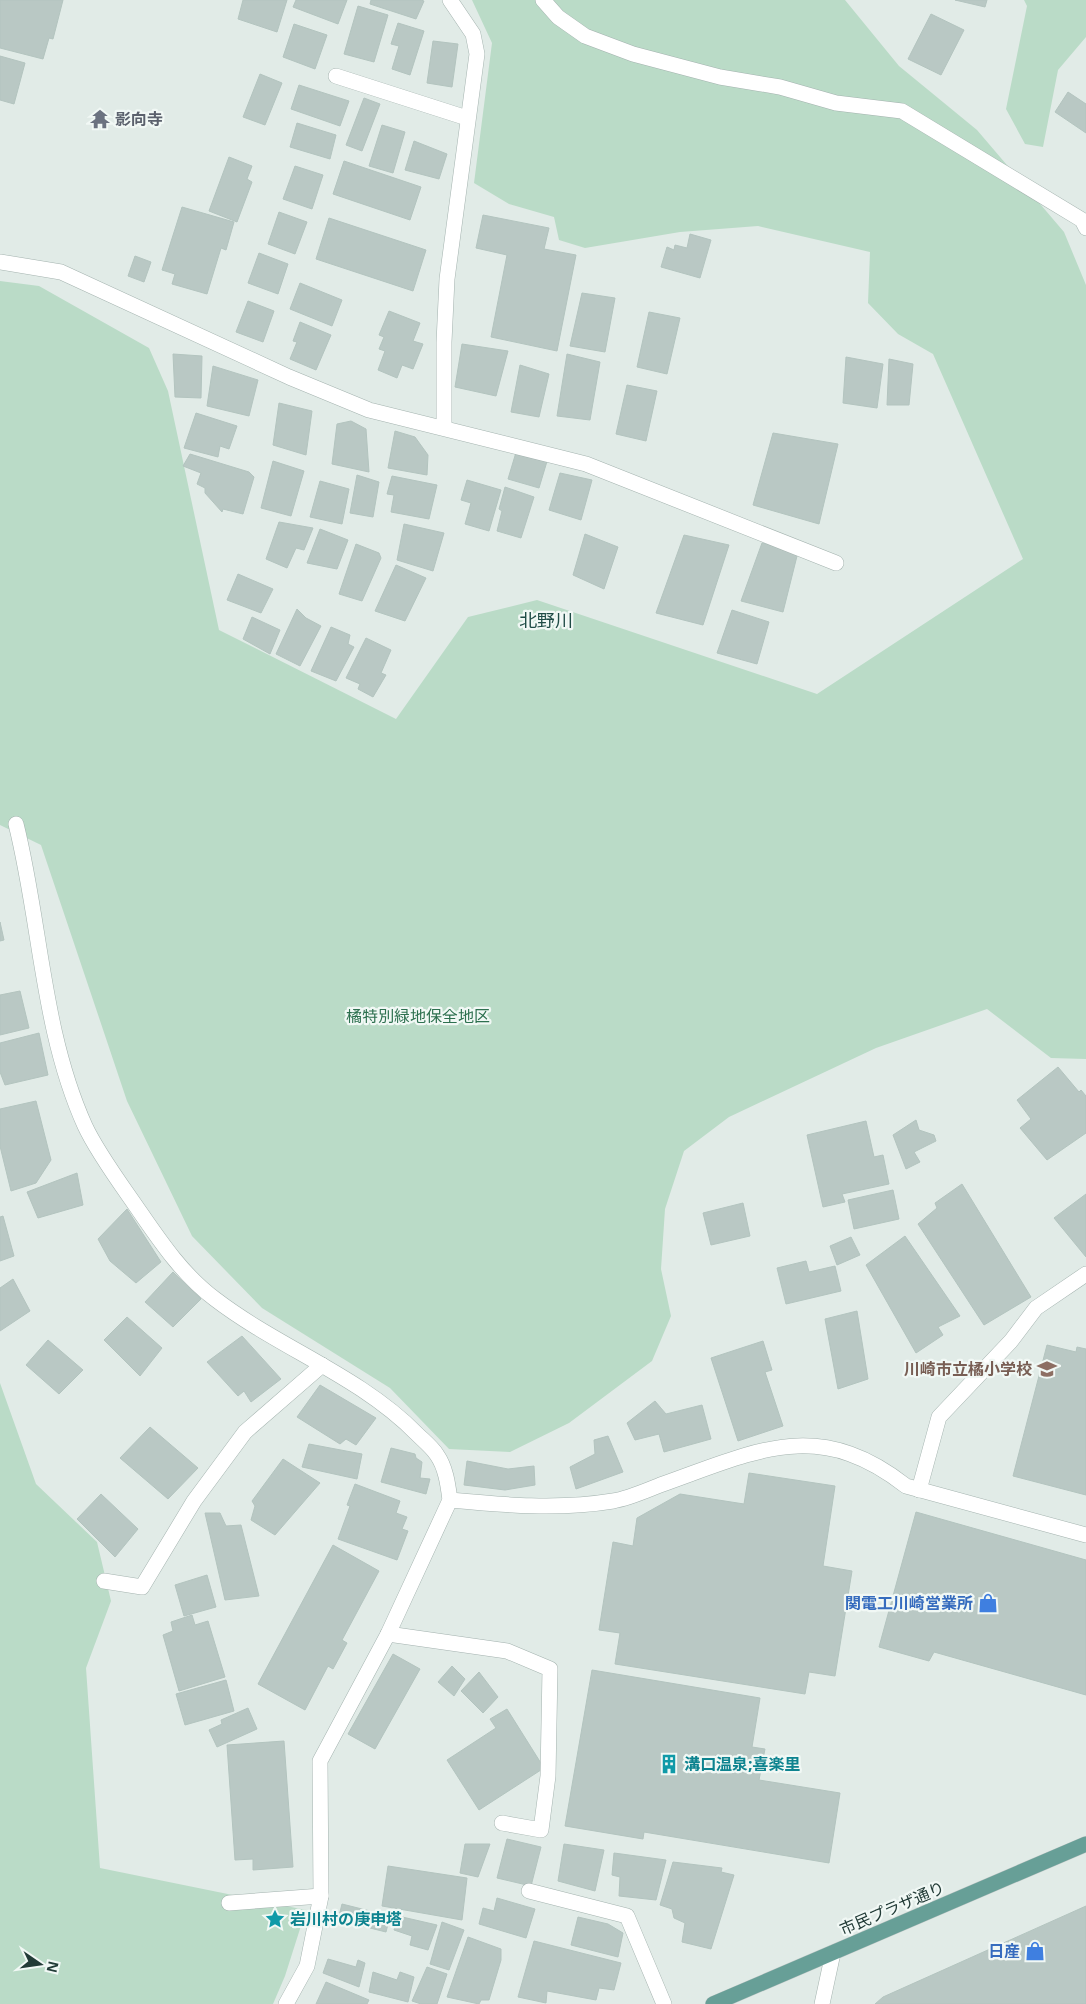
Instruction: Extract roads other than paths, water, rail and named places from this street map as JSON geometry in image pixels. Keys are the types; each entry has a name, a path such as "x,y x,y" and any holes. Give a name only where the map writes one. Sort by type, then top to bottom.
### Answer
{"main road":[{"name":"市民プラザ通り","path":"712,2004 1086,1844"}],"street":[{"path":"444,428 444,342 448,279 467,118 477,54 473,34 450,0"},
{"path":"543,0 558,17 585,36 633,54 720,78 780,87 836,103 902,111 1085,219"},
{"path":"336,76 467,118"},
{"path":"0,262 61,272 280,373 369,410 586,464 836,563"},
{"path":"16,824 25,860 53,1027 65,1073 86,1128 172,1257 214,1299 277,1340 322,1365 400,1417 438,1455 446,1478 450,1500 388,1634 320,1761 321,1896 307,1966 286,2004"},
{"path":"919,1490 939,1417 1011,1341 1036,1308 1086,1274"},
{"path":"104,1581 142,1587 194,1501 244,1432 322,1365"},
{"path":"450,1500 518,1506 567,1506 615,1501 766,1448 808,1445 855,1454 886,1470 906,1486 1086,1535"},
{"path":"388,1634 507,1652 550,1669 548,1776 541,1830 502,1823"},
{"path":"529,1892 627,1916 664,2004"},
{"path":"229,1903 321,1896"},
{"path":"822,2004 833,1952"}],"place":[{"name":"影向寺","path":"100,119"},
{"name":"川崎市立橘小学校","path":"1047,1369"},
{"name":"関電工川崎営業所","path":"988,1603"},
{"name":"溝口温泉;喜楽里","path":"669,1764"},
{"name":"岩川村の庚申塔","path":"275,1919"},
{"name":"日産","path":"1035,1951"}],"district":[{"name":"北野川","path":"546,620"}],"park label":[{"name":"橘特別緑地保全地区","path":"418,1016"}]}
